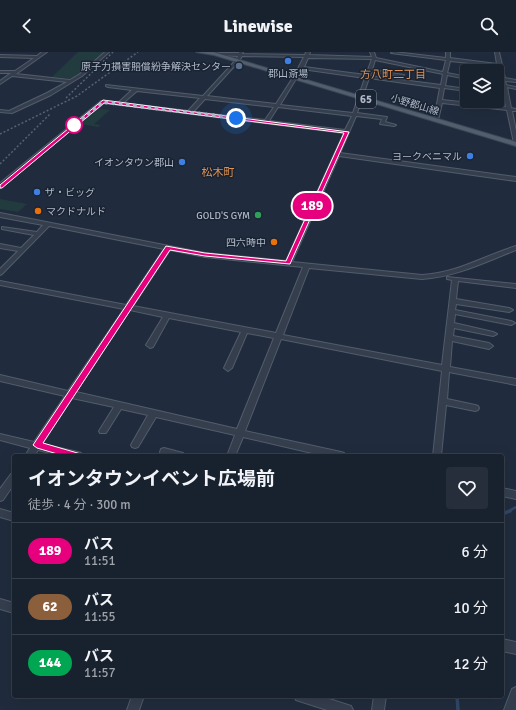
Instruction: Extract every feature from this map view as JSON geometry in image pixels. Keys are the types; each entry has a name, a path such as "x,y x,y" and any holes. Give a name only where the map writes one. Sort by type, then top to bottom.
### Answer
{"main road":[{"name":"小野郡山線","path":"198,52 240,55 295,77 516,144"},
{"name":"小野郡山線","path":"208,52 216,54"}],"street":[{"path":"0,83 45,52"},
{"path":"0,111 10,112 50,94 85,73 107,52"},
{"path":"288,263 355,114 374,58 372,52"},
{"path":"436,120 448,59 448,52"},
{"path":"497,52 500,64"},
{"path":"374,58 395,53 491,64"},
{"path":"266,122 301,68 308,54"},
{"path":"190,112 240,55 308,54 374,58 460,76"},
{"path":"0,56 38,57"},
{"path":"301,68 460,89"},
{"path":"370,71 402,75"},
{"path":"0,72 71,81"},
{"path":"504,79 516,80"},
{"path":"108,86 385,118 382,123 394,125"},
{"path":"504,86 516,88"},
{"path":"119,104 136,89"},
{"path":"504,94 514,129 516,144"},
{"path":"440,100 516,110"},
{"path":"0,186 103,102 347,132"},
{"path":"337,154 516,179"},
{"path":"0,215 205,255 422,277 441,275 455,271 516,248"},
{"path":"0,273 48,224"},
{"path":"4,228 39,234"},
{"path":"0,246 22,250"},
{"path":"30,454 168,248"},
{"path":"232,454 307,265"},
{"path":"441,275 454,279 516,286"},
{"path":"437,454 454,279"},
{"path":"0,284 516,382"},
{"path":"452,301 509,310"},
{"path":"451,311 511,323"},
{"path":"150,344 167,315"},
{"path":"450,325 493,334"},
{"path":"228,368 245,330"},
{"path":"448,338 489,346"},
{"path":"0,378 333,454"},
{"path":"442,401 475,408"},
{"path":"103,431 119,406"},
{"path":"135,445 154,414"},
{"path":"0,437 71,454"},
{"path":"164,452 172,454"},
{"path":"0,497 12,480"},
{"path":"504,492 516,494"},
{"path":"0,513 12,516"},
{"path":"0,604 12,607"},
{"path":"504,645 516,648"},
{"path":"510,710 516,693"},
{"path":"133,710 137,698"},
{"path":"307,698 347,710"},
{"path":"378,710 380,698"}],"green space":[{"path":"78,52 106,52 83,73 74,79 52,77"},
{"path":"99,109 110,110 94,124 101,125 98,127 81,124"},
{"path":"0,199 27,204 18,212 0,209"}],"waterway":[{"path":"507,512 516,507"},
{"path":"504,513 510,511"},
{"path":"457,698 458,710"}],"railway":[{"path":"66,98 113,52"},
{"path":"0,134 77,96 138,52"},
{"path":"0,164 50,114"}],"bus line":[{"name":"189","path":"0,186 103,102 347,132 288,263 205,255 168,248 37,445 71,454"}],"place":[{"name":"郡山斎場","path":"288,61"},
{"name":"原子力損害賠償紛争解決センター","path":"239,66"},
{"name":"ヨークベニマル","path":"470,156"},
{"name":"イオンタウン郡山","path":"182,162"},
{"name":"ザ・ビッグ","path":"37,192"},
{"name":"マクドナルド","path":"38,211"},
{"name":"GOLD'S GYM","path":"258,215"},
{"name":"四六時中","path":"274,242"}],"district":[{"name":"方八町二丁目","path":"393,74"},
{"name":"松木町","path":"218,172"}],"route":[{"path":"74,125 73,126 103,102 236,118"}]}
